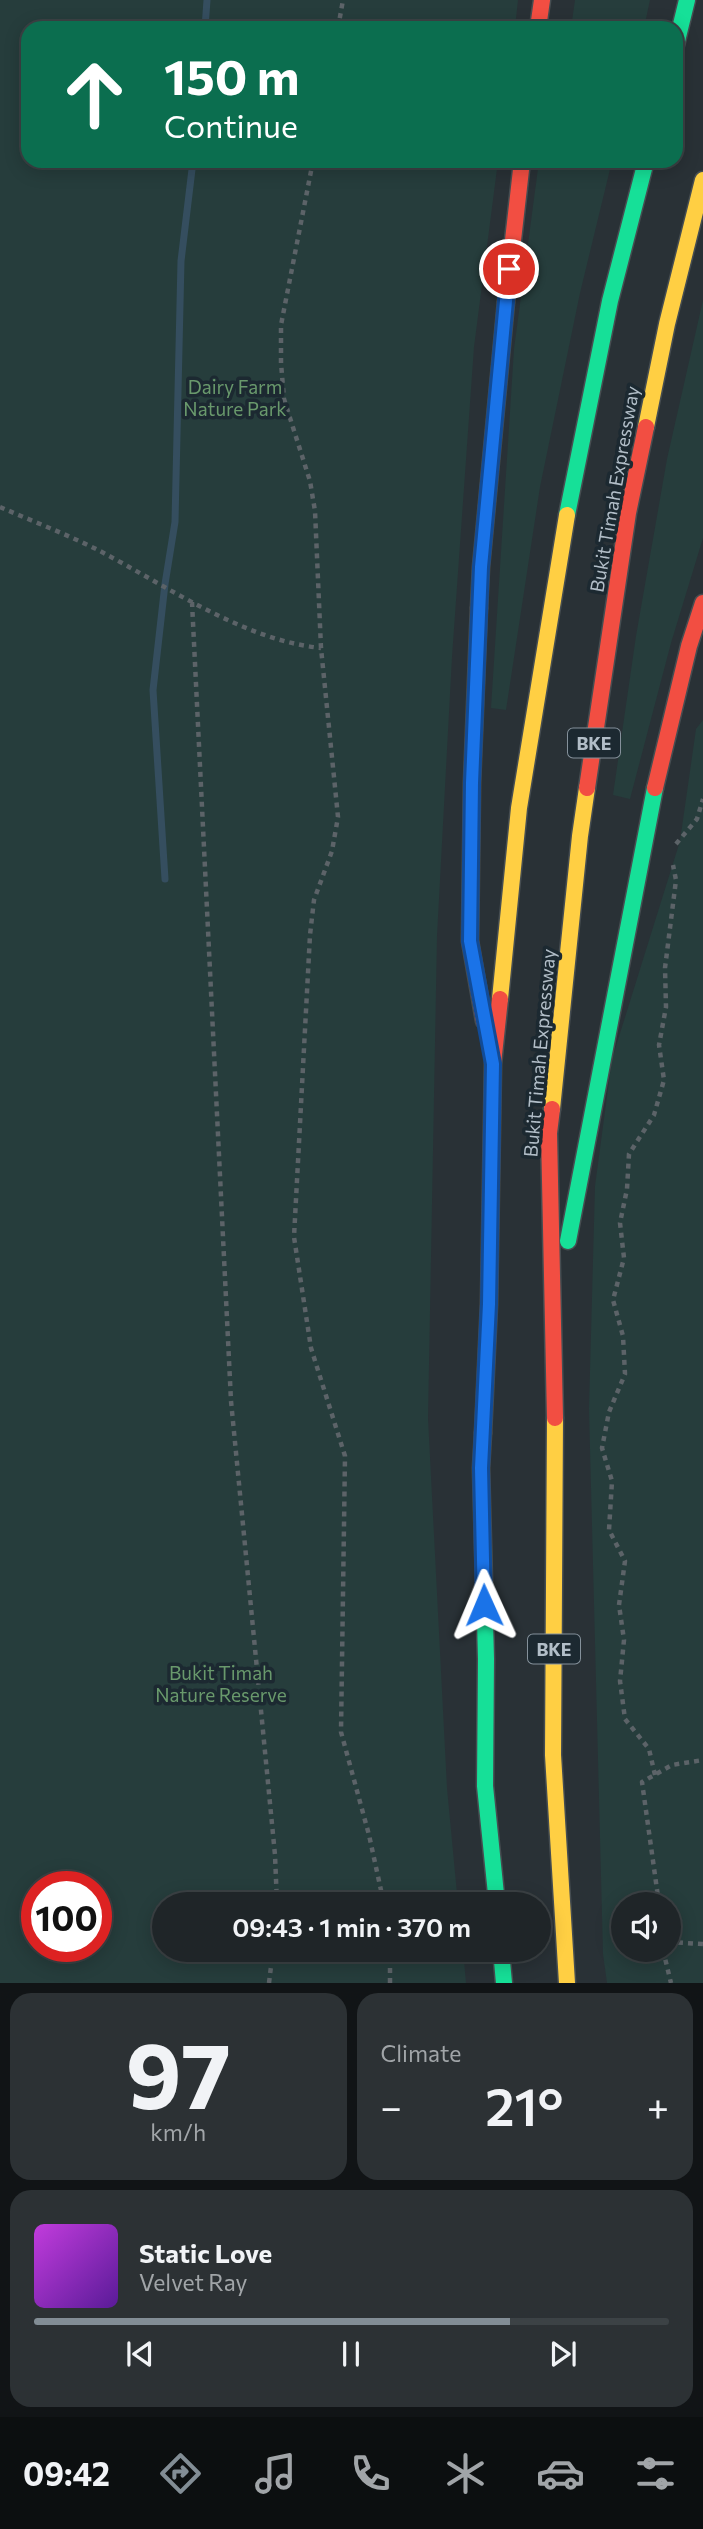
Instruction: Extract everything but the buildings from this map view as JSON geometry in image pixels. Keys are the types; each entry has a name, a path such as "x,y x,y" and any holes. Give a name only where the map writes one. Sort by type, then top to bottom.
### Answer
{"highway":[{"path":"539,21 542,0"},
{"path":"682,21 687,0"},
{"path":"493,1064 470,941 472,783 482,554 500,350 521,168"},
{"name":"Bukit Timah Expressway","path":"496,1892 485,1786 486,1659 481,1468 489,1304 493,1064 519,808 571,493 610,301 644,168"},
{"name":"Bukit Timah Expressway","path":"567,1983 553,1755 554,1315 550,1133 580,836 628,513 667,324 703,180"},
{"path":"554,1315 661,755 703,603"},
{"path":"502,1962 504,1983"}],"path":[{"path":"339,21 343,0"},
{"path":"312,168 281,325 281,363 284,399 310,481 315,511 321,648 338,817 332,851 314,900 310,935 294,1237 310,1348 345,1456 341,1732 381,1892"},
{"path":"0,507 96,549 192,602 292,645 321,648"},
{"path":"192,602 231,1401 274,1842 276,1892"},
{"path":"670,851 697,819 703,799"},
{"path":"655,1775 649,1749 625,1719 620,1681 624,1640 620,1605 625,1562 609,1530 612,1481 602,1448 609,1412 625,1374 623,1336 613,1300 624,1258 620,1223 627,1189 629,1154 654,1115 664,1080 659,1045 666,1007 665,968 676,880 672,861"},
{"path":"657,1892 642,1782 673,1765 703,1760"},
{"path":"681,1942 703,1944"},
{"path":"269,1983 272,1962"},
{"path":"390,1962 390,1983"},
{"path":"666,1962 671,1983"}],"green space":[{"path":"0,0 518,0 516,21 21,21 21,168 497,168 474,347 452,657 437,936 428,1418 447,1788 457,1892 152,1892 152,1962 464,1962 466,1983 0,1983"},
{"path":"575,0 650,0 646,21 572,21"},
{"path":"538,168 610,168 580,293 540,487 506,710 491,708 514,349"},
{"path":"703,300 703,538 671,643 630,799 613,795 636,636 667,459"},
{"path":"703,720 703,1983 607,1983 603,1954 589,1409 595,1186 612,1059 680,841 696,729"}],"waterway":[{"path":"206,21 207,0"},
{"path":"165,879 153,690 175,522 181,261 192,168"}],"traffic: fast":[{"path":"682,21 687,0"},
{"path":"567,515 610,301 644,168"},
{"path":"568,1241 655,788"},
{"path":"483,1433 481,1468 486,1659 485,1786 496,1892"},
{"path":"502,1962 504,1983"}],"traffic: slow":[{"path":"646,427 667,324 703,180"},
{"path":"479,608 506,302"},
{"path":"500,999 519,808 567,515"},
{"path":"552,1109 587,788"},
{"path":"555,1418 553,1755 567,1983"}],"traffic: jam":[{"path":"539,21 542,0"},
{"path":"506,302 521,168"},
{"path":"587,788 628,513 646,427"},
{"path":"655,788 689,646 703,603"},
{"path":"479,608 472,783 470,941 484,1021"},
{"path":"483,1433 489,1304 493,1064 500,999"},
{"path":"552,1109 549,1133 555,1418"}],"route":[{"path":"484,1605 481,1468 489,1304 493,1064 490,1061 470,941 472,783 481,567 509,269"}],"park label":[{"name":"Dairy Farm Nature Park","path":"235,397"},
{"name":"Bukit Timah Nature Reserve","path":"221,1683"}]}
